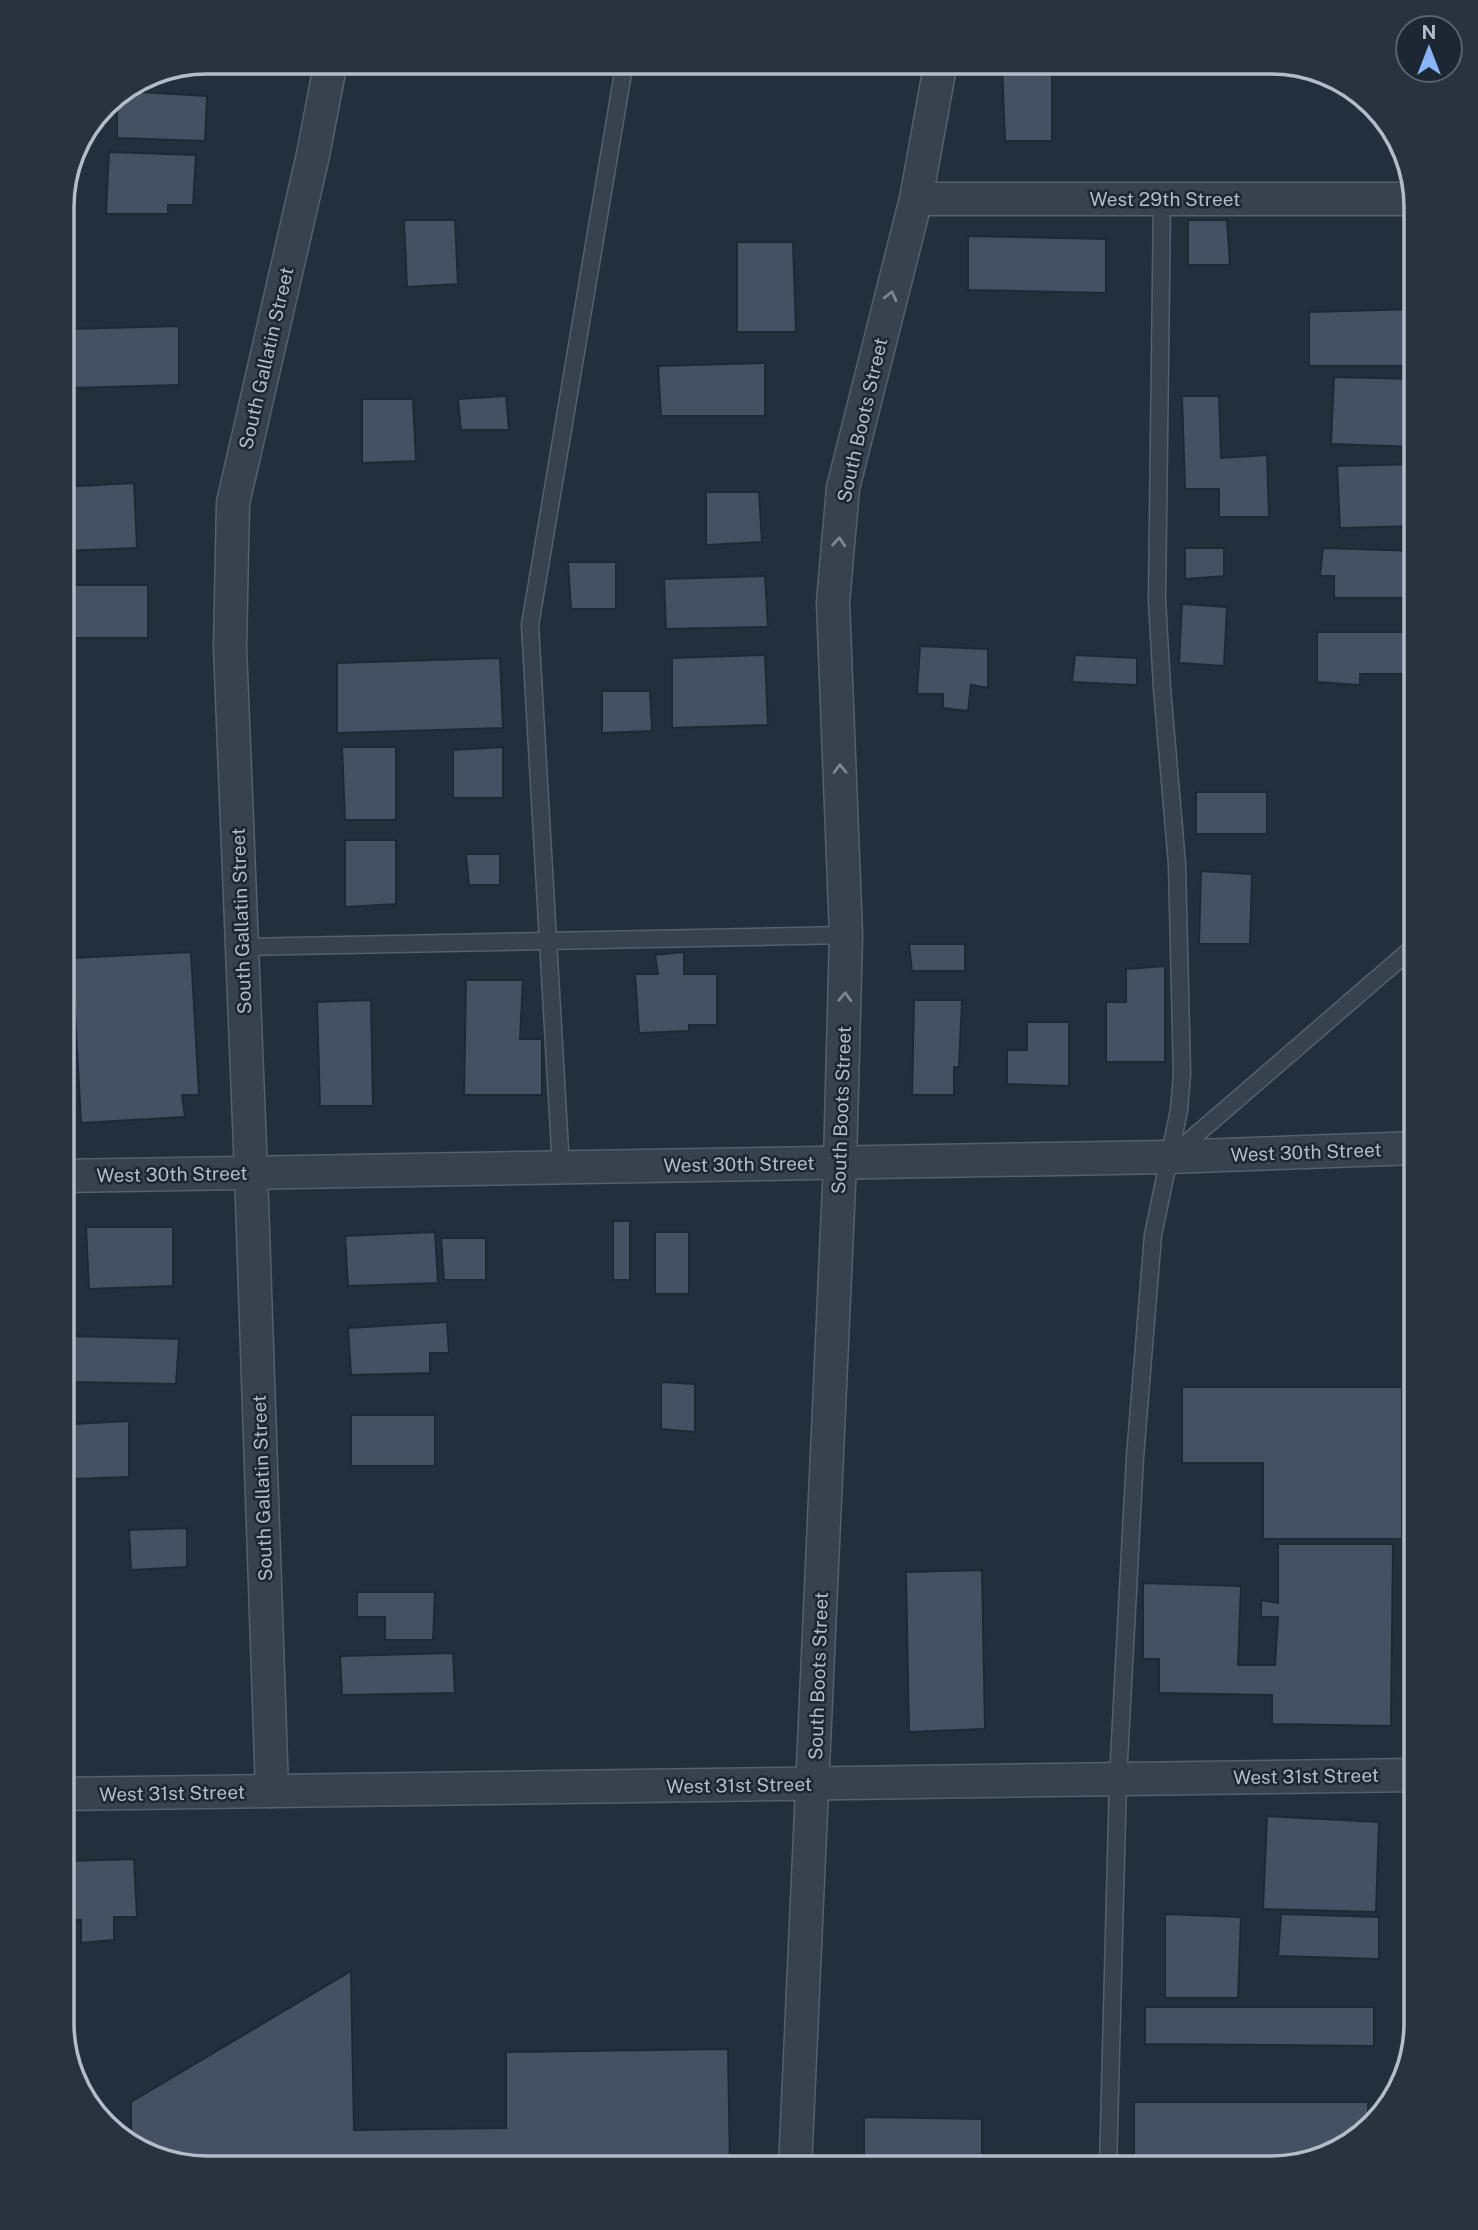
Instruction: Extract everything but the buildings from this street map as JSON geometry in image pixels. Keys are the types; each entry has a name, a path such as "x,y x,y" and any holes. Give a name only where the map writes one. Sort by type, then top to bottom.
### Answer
{"street":[{"name":"South Gallatin Street","path":"272,1791 230,647 233,503 313,155 329,74"},
{"name":"South Boots Street","path":"796,2156 840,1163 846,935 833,603 843,488 916,199 939,74"},
{"name":"West 29th Street","path":"916,199 1404,199"},
{"name":"West 30th Street","path":"74,1176 1169,1157 1404,1148"},
{"name":"West 31st Street","path":"74,1794 1404,1774"}],"lane":[{"path":"561,1168 530,625 623,74"},
{"path":"1108,2156 1118,1779 1135,1457 1153,1235 1179,1110 1181,1074 1177,864 1157,600 1161,199"},
{"path":"243,947 846,935"},
{"path":"1169,1157 1404,955"}]}
